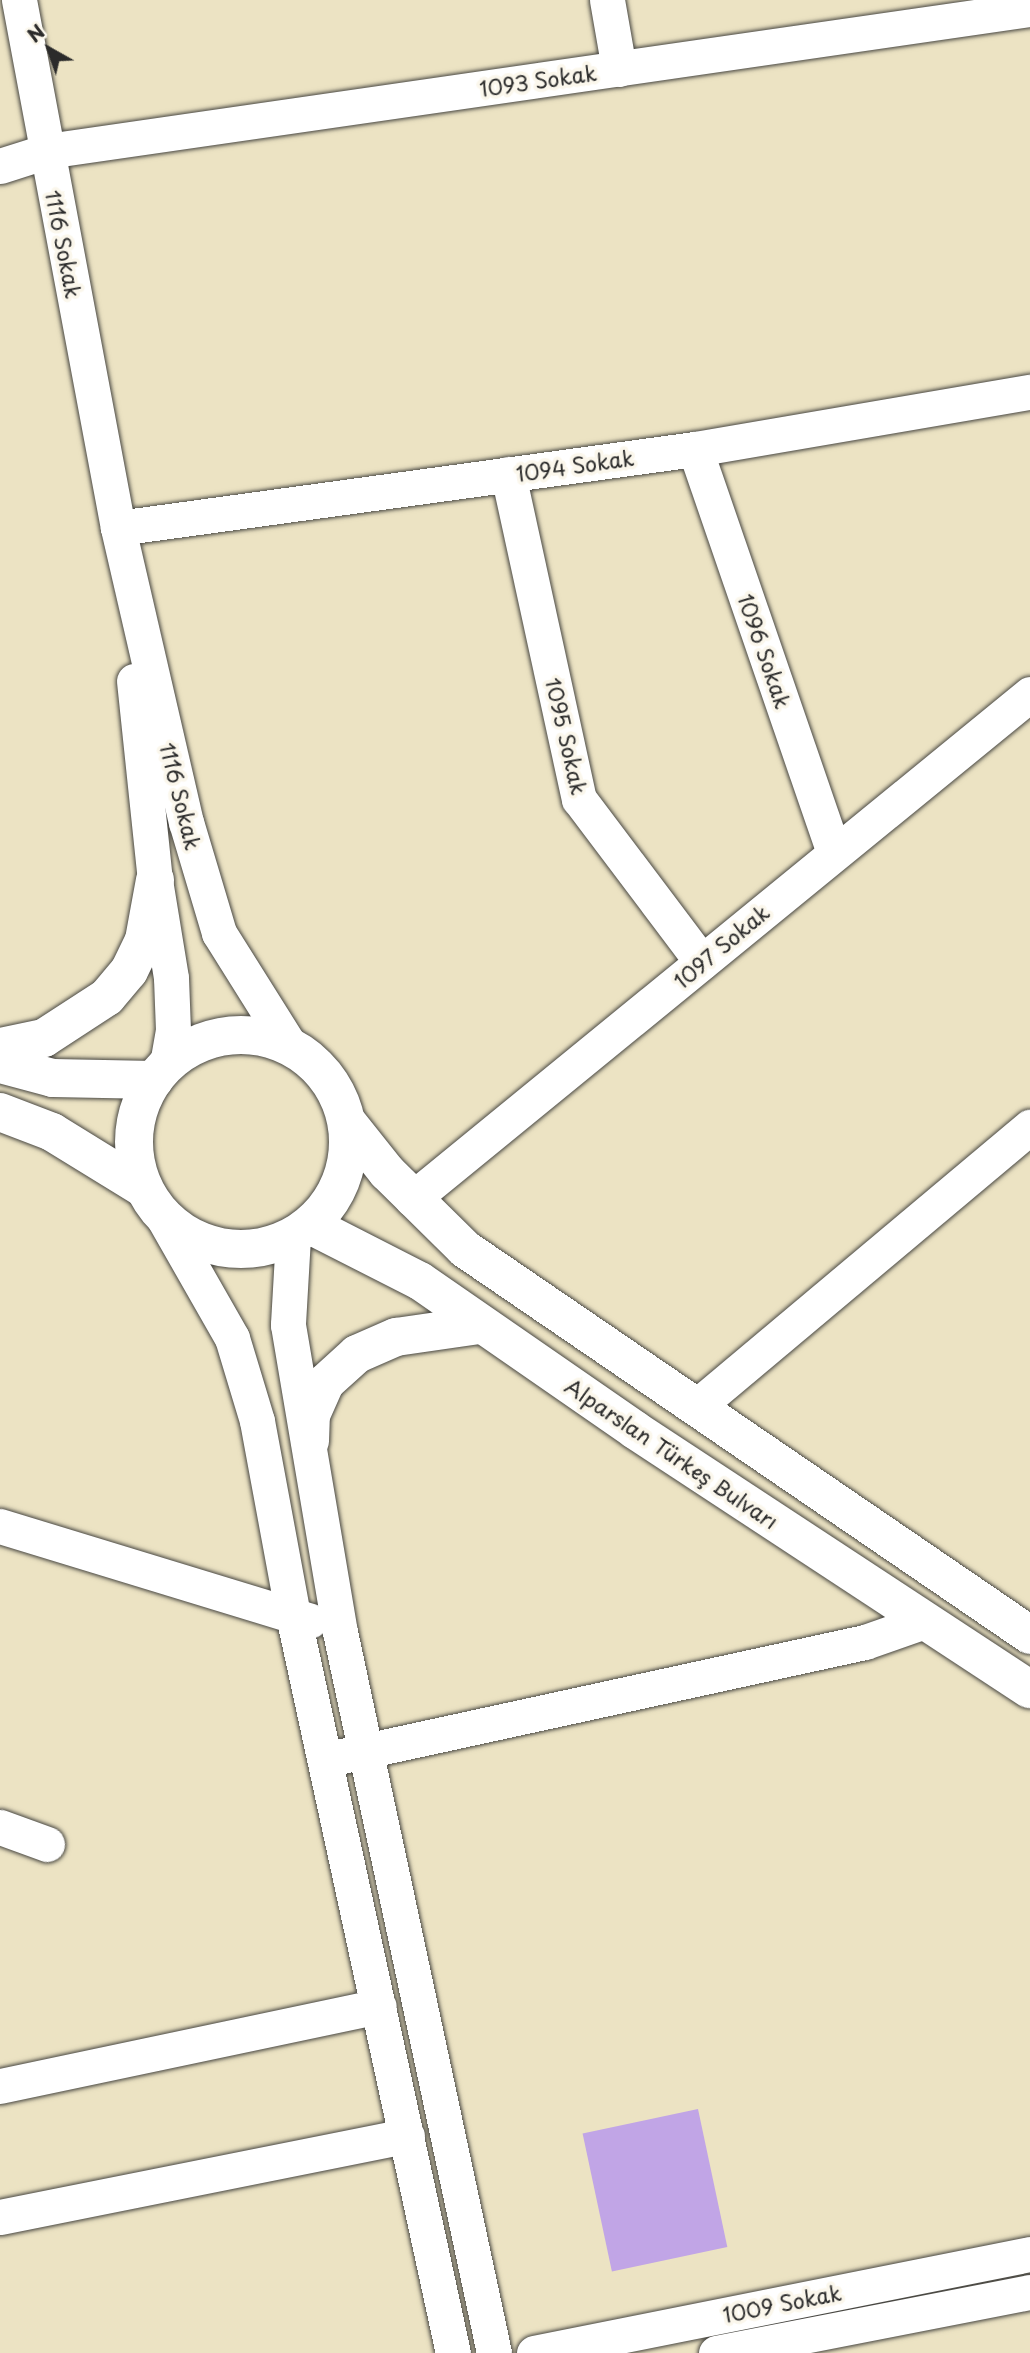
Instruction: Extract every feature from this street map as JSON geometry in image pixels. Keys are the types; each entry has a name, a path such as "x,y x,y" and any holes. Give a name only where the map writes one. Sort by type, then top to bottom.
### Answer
{"main road":[{"path":"0,1047 44,1038 107,997 129,971 144,940 155,880"},
{"path":"153,1203 135,1161 134,1133 140,1105 160,1072 194,1045 226,1035 259,1035 290,1045 328,1077 348,1123 412,1199 465,1249 1030,1635"},
{"path":"0,1064 53,1078 160,1072"},
{"path":"0,1112 61,1137 153,1203 191,1238 225,1249 260,1248 302,1231 330,1205 342,1179 349,1152 348,1123"},
{"name":"Alparslan Türkeş Bulvarı","path":"302,1231 380,1256 479,1325 1030,1689"},
{"path":"310,1441 311,1415 325,1383 357,1354 396,1337 479,1325"}],"street":[{"name":"1116 Sokak","path":"19,0 118,528 186,822 219,933 290,1045"},
{"path":"607,0 619,69"},
{"name":"1093 Sokak","path":"0,166 47,151 1030,9"},
{"name":"1094 Sokak","path":"118,528 695,449 1030,392"},
{"name":"1096 Sokak","path":"695,449 834,852"},
{"name":"1095 Sokak","path":"508,474 579,799 702,962"},
{"name":"1116 Sokak","path":"118,528 155,880 171,978 173,1030 160,1072"},
{"name":"1097 Sokak","path":"412,1199 1030,694"},
{"path":"696,1407 1030,1127"},
{"path":"153,1203 232,1338 257,1421 293,1615 453,2353"},
{"path":"302,1231 288,1325 310,1441 340,1632 494,2353"},
{"path":"0,1526 293,1615 340,1632"},
{"path":"325,1760 865,1642 925,1621"},
{"path":"0,1827 47,1844"},
{"path":"0,2086 379,2006"},
{"path":"0,2217 407,2136"},
{"name":"1009 Sokak","path":"534,2353 1030,2254"},
{"name":"1009 Sokak","path":"716,2353 1030,2292"}],"building":[{"path":"698,2109 727,2247 612,2271 583,2134"}]}
